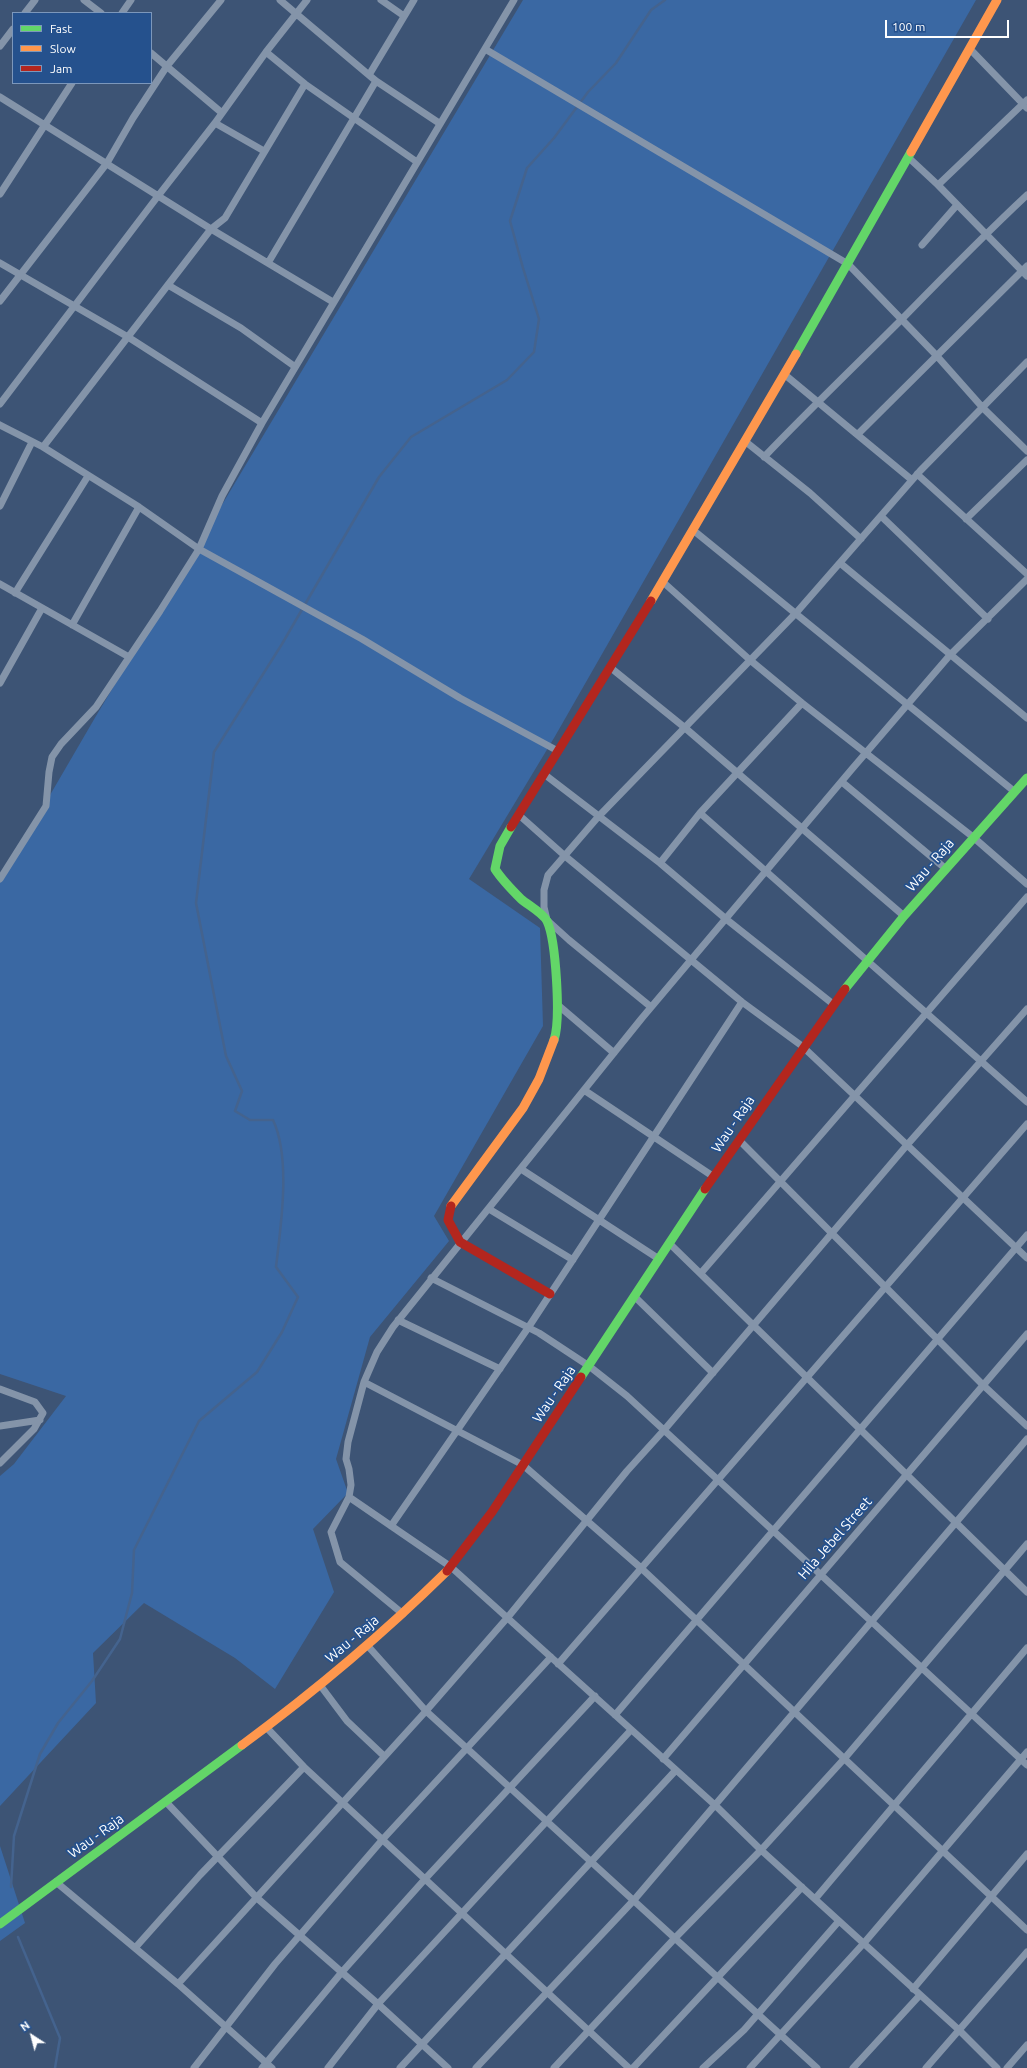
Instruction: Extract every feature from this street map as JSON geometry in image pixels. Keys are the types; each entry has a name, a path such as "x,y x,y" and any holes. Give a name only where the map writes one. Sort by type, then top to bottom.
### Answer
{"main road":[{"path":"550,1294 460,1242 448,1220 451,1205 527,1102 540,1079 555,1037 559,1006 553,950 547,920 521,899 500,877 495,869 496,858 500,846 611,668 746,442 909,158 997,0"},
{"name":"Wau - Raja","path":"0,1924 166,1802 320,1685 403,1614 451,1567 523,1465 634,1296 802,1046 833,1004 904,916 1027,778"}],"street":[{"path":"26,12 35,0"},
{"path":"84,0 100,12"},
{"path":"123,12 131,0"},
{"path":"0,301 107,163 133,118 167,66 221,0"},
{"path":"280,0 376,81 439,124"},
{"path":"0,404 307,0"},
{"path":"381,0 404,16"},
{"path":"370,75 414,0"},
{"path":"0,879 46,806 52,757 61,744 96,707 199,549 222,496 294,366 514,0"},
{"path":"0,46 12,30"},
{"path":"485,49 582,108 743,200 848,264 936,355 983,408 1027,451"},
{"path":"938,185 1026,104 970,49"},
{"path":"266,52 305,84 353,119 417,162"},
{"path":"152,54 222,113"},
{"path":"268,263 376,81"},
{"path":"0,194 71,84"},
{"path":"43,447 211,229 225,218 305,84"},
{"path":"0,97 211,229 333,302"},
{"path":"215,123 264,152"},
{"path":"858,434 936,355 1025,271 909,158"},
{"path":"764,457 817,401 986,233 1027,195"},
{"path":"922,244 957,205"},
{"path":"0,263 128,337 262,423"},
{"path":"168,285 241,328 294,366"},
{"path":"651,1007 569,940 547,920 544,907 548,875 598,817 796,613 915,477 1027,362"},
{"path":"784,374 858,434 915,477 966,519 1027,574"},
{"path":"0,425 43,447 139,507 199,549 308,608 460,698 558,751"},
{"path":"0,506 32,442"},
{"path":"746,442 810,494 861,539"},
{"path":"966,519 1027,460"},
{"path":"16,593 88,476"},
{"path":"72,625 139,507"},
{"path":"881,516 988,619"},
{"path":"693,530 1015,792"},
{"path":"840,563 1027,718"},
{"path":"403,1614 340,1562 331,1532 349,1496 351,1485 346,1460 348,1442 364,1382 377,1352 398,1320 431,1278 489,1209 651,1007 950,655 1027,579"},
{"path":"663,582 750,660 802,703 973,837 1027,884"},
{"path":"0,584 129,657"},
{"path":"0,683 42,608"},
{"path":"611,668 684,727 904,916"},
{"path":"660,863 700,813 802,703"},
{"path":"544,774 598,817 660,863 726,919 833,1004"},
{"path":"842,782 946,869"},
{"path":"700,813 1027,1102"},
{"path":"519,815 564,856 692,959 742,1002 802,1046 1027,1258"},
{"path":"701,1273 1027,897"},
{"path":"391,1526 528,1328 742,1002"},
{"path":"559,1006 614,1053"},
{"path":"178,1984 426,1711 508,1617 586,1519 665,1429 907,1145 1027,1009"},
{"path":"584,1090 652,1137 714,1177"},
{"path":"558,1664 1027,1124"},
{"path":"739,1140 937,1340 1027,1426"},
{"path":"521,1169 659,1259"},
{"path":"489,1209 573,1260"},
{"path":"615,1715 1027,1235"},
{"path":"669,1244 807,1376 1027,1592"},
{"path":"431,1278 528,1328 589,1366 665,1429 1027,1765"},
{"path":"634,1296 713,1373"},
{"path":"398,1320 500,1369"},
{"name":"Hila Jebel Street","path":"663,1759 1027,1334"},
{"path":"364,1382 458,1429 523,1465 641,1568 1027,1930"},
{"path":"0,1389 35,1402 44,1413 34,1429 0,1463"},
{"path":"0,1426 17,1422 40,1420"},
{"path":"476,2068 634,1900 873,1622 1027,1439"},
{"path":"349,1496 451,1567 508,1617 716,1806 761,1850 959,2030 998,2068"},
{"path":"554,2068 675,1938 761,1850 844,1759 1027,1544"},
{"path":"367,1645 426,1711 817,2068"},
{"path":"815,1899 1027,1648"},
{"path":"194,2068 228,2027 275,1964 383,1839 551,1657"},
{"path":"320,1685 347,1721 384,1756"},
{"path":"56,1882 228,2027 267,2066 342,1972 425,1879 595,1696"},
{"path":"266,1727 342,1802 629,2068"},
{"path":"328,2068 378,2004 632,1730"},
{"path":"750,2068 864,1944 1027,1752"},
{"path":"135,1948 304,1766"},
{"path":"400,2068 676,1770"},
{"path":"166,1802 257,1898 378,2004 448,2068"},
{"path":"913,1989 1027,1854"},
{"path":"633,2068 802,1887"},
{"path":"703,2068 744,2030 839,1921"},
{"path":"926,2068 1027,1952"},
{"path":"853,2068 920,1995"},
{"path":"1007,2068 1027,2045"}],"shaded area":[{"path":"523,0 976,0 554,738 469,879 540,928 543,1026 434,1216 449,1241 370,1337 336,1459 348,1493 313,1529 334,1592 275,1689 235,1658 144,1603 93,1653 96,1703 0,1806 0,1476 14,1464 66,1396 0,1374 0,881 96,716"},
{"path":"0,1846 25,1923 0,1941"}],"waterway":[{"path":"11,1887 14,1836 40,1754 58,1723 92,1681 120,1639 132,1593 134,1550 199,1421 257,1372 282,1332 298,1297 276,1267 283,1192 282,1153 279,1136 273,1120 250,1120 235,1111 242,1091 226,1056 196,903 214,752 282,644 379,477 411,437 507,380 534,352 539,319 510,221 527,168 554,138 588,92 616,63 651,10 665,0"},
{"path":"18,1937 60,2038 55,2068"}],"traffic: fast":[{"path":"796,354 911,152"},
{"path":"845,989 904,916 1027,778"},
{"path":"511,827 500,846 495,869 521,899 539,912 547,921 553,945 555,962 557,1016 554,1040"},
{"path":"581,1377 705,1189"},
{"path":"0,1924 242,1745"}],"traffic: slow":[{"path":"911,152 997,0"},
{"path":"651,601 796,354"},
{"path":"451,1206 523,1108 539,1079 554,1040"},
{"path":"242,1745 348,1662 447,1571"}],"traffic: jam":[{"path":"511,827 651,601"},
{"path":"705,1189 845,989"},
{"path":"451,1206 448,1220 460,1242 550,1294"},
{"path":"447,1571 492,1512 581,1377"}]}
